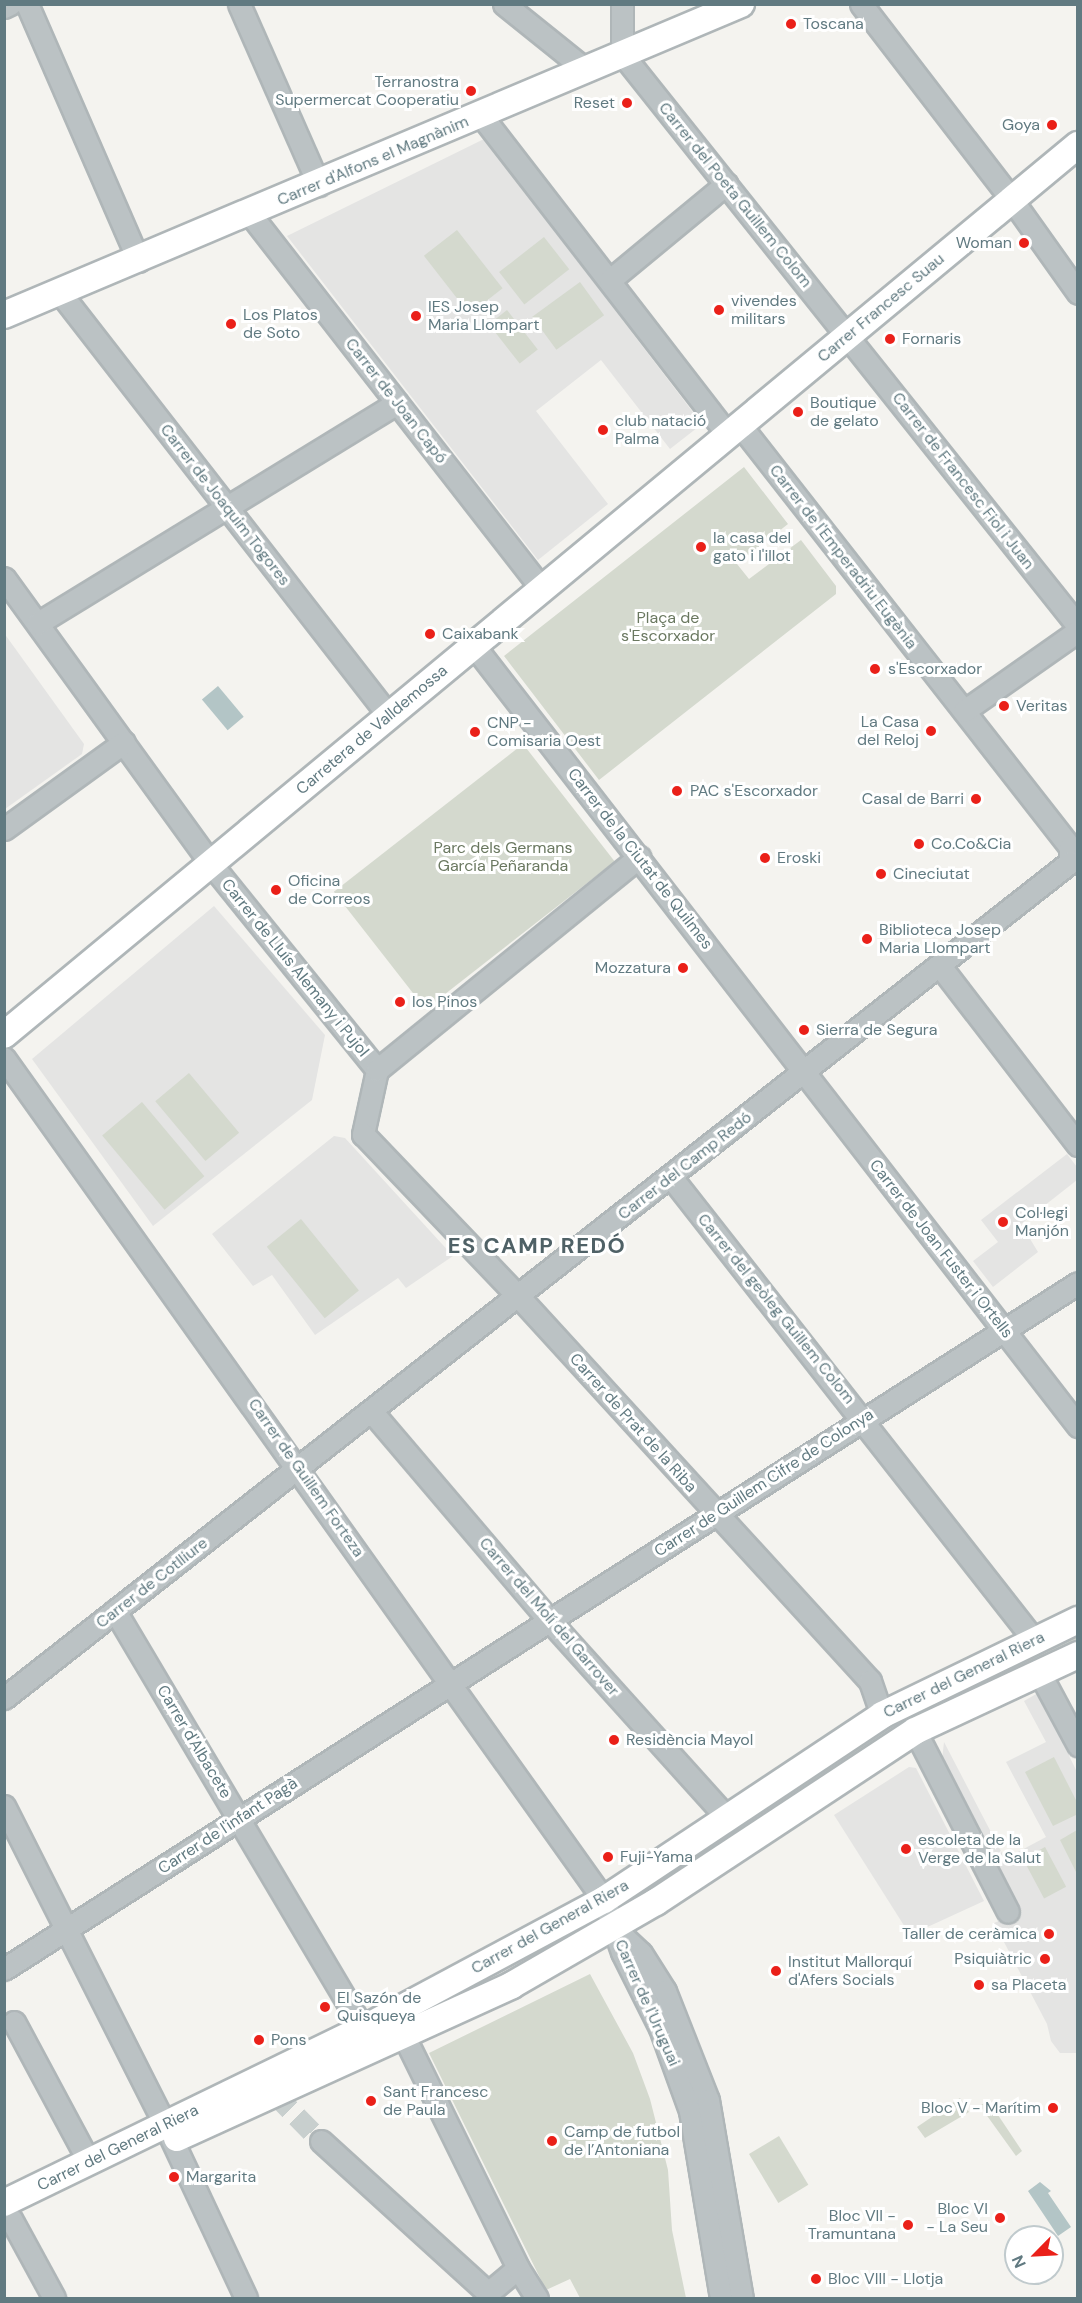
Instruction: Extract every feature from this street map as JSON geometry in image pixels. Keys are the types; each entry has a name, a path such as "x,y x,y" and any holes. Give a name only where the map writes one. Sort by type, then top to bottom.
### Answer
{"main road":[{"name":"Carrer d'Alfons el Magnànim","path":"4,315 62,294 741,4"},
{"name":"Carrer Francesc Suau","path":"734,430 1077,146"},
{"name":"Carretera de Valldemossa","path":"4,1035 734,430"},
{"name":"Carrer del General Riera","path":"6,2210 168,2133 604,1900 728,1820 882,1714 1077,1620"},
{"name":"Carrer del General Riera","path":"6,2210 89,2162 168,2133 404,2036 512,1985 656,1902 915,1731 1077,1655"}],"street":[{"path":"4,7 10,4"},
{"path":"27,4 139,261"},
{"path":"239,4 319,185"},
{"path":"504,4 586,70"},
{"path":"622,4 622,54"},
{"path":"861,4 1012,200 1077,293"},
{"name":"Carrer del Poeta Guillem Colom","path":"622,54 849,335"},
{"name":"Carrer de l'Emperadriu Eugènia","path":"480,114 610,280 964,711 1070,847 1074,867"},
{"path":"610,280 726,184"},
{"name":"Carrer de Joan Capó","path":"250,214 542,589"},
{"name":"Carrer de Joaquim Togores","path":"62,294 389,716"},
{"name":"Carrer de Francesc Fiol i Juan","path":"849,335 1077,626"},
{"path":"38,623 228,509 398,403"},
{"name":"Carrer de Lluís Alemany i Pujol","path":"4,578 211,864 377,1070 363,1134 519,1297"},
{"path":"964,711 1077,631"},
{"name":"Carrer de la Ciutat de Quilmes","path":"474,646 805,1072"},
{"path":"4,829 124,742"},
{"path":"377,1070 639,857"},
{"name":"Carrer del Camp Redó","path":"299,1470 940,966 1074,867"},
{"path":"940,966 1077,1145"},
{"name":"Carrer de Guillem Forteza","path":"4,1058 604,1900 613,1927"},
{"name":"Carrer de Joan Fuster i Ortells","path":"805,1072 1077,1426"},
{"name":"Carrer del geòleg Guillem Colom","path":"671,1177 864,1419 1034,1640"},
{"name":"Carrer de Guillem Cifre de Colonya","path":"451,1683 1077,1283"},
{"name":"Carrer de Prat de la Riba","path":"519,1297 870,1681 882,1714"},
{"name":"Carrer del Molí del Garrover","path":"372,1412 549,1620 728,1820"},
{"name":"Carrer de Cotlliure","path":"4,1698 299,1470"},
{"name":"Carrer d'Albacete","path":"115,1611 363,2030"},
{"path":"1040,1674 1077,1745"},
{"name":"Carrer de l'infant Pagà","path":"4,1969 451,1683"},
{"path":"915,1731 1008,1912"},
{"path":"4,1806 168,2133 246,2298"},
{"name":"Carrer de l'Uruguai","path":"613,1927 660,2028 690,2111 721,2298"},
{"name":"Carrer de l'Uruguai","path":"613,1927 641,1953 665,1991 708,2100 742,2298"},
{"path":"14,2022 89,2162"},
{"path":"404,2036 518,2268 537,2298"},
{"path":"321,2140 488,2294 518,2268"},
{"path":"6,2210 54,2298"}],"shaded area":[{"path":"484,139 702,424 670,449 601,360 536,411 608,504 538,560 287,236"},
{"path":"4,633 84,744 82,754 5,809"},
{"path":"218,686 244,717 228,730 202,699"},
{"path":"214,906 325,1035 312,1100 153,1226 32,1059"},
{"path":"334,1136 345,1138 453,1256 406,1288 398,1278 315,1335 272,1275 253,1286 212,1234"},
{"name":"Col·legi Manjón","path":"1067,1154 1077,1167 1077,1180 1021,1224 1038,1252 993,1287 973,1261 998,1242 981,1220"},
{"path":"1038,1693 1077,1772 1077,2053 1060,2053 1051,2041 1047,2024 994,1923 1021,1912 942,1760 944,1742 1005,1859 1046,1837 1006,1762 1046,1742 1024,1701"},
{"name":"escoleta de la Verge de la Salut","path":"909,1767 916,1768 984,1901 910,1935 834,1815"},
{"path":"1040,2182 1051,2191 1048,2193 1071,2227 1064,2232 1064,2225 1051,2225 1028,2191"}],"green space":[{"path":"457,230 503,288 469,314 424,256"},
{"path":"544,237 569,269 524,304 499,272"},
{"path":"580,282 604,315 556,350 532,317"},
{"path":"507,310 538,349 520,364 489,324"},
{"name":"Plaça de s'Escorxador","path":"744,467 788,524 737,564 749,579 801,540 836,586 836,594 599,780 504,656"},
{"name":"Parc dels Germans García Peñaranda","path":"523,744 615,861 426,1009 334,892"},
{"path":"189,1073 239,1133 205,1161 155,1101"},
{"path":"142,1102 204,1176 165,1210 102,1135"},
{"path":"301,1219 359,1290 325,1318 267,1247"},
{"path":"1077,1632 1077,1645 929,1714 925,1705"},
{"path":"912,1711 916,1721 668,1879 786,1799 845,1753"},
{"path":"1054,1757 1077,1802 1078,1814 1053,1826 1025,1772"},
{"path":"1077,1830 1077,1874 1060,1840"},
{"path":"1045,1847 1066,1887 1044,1898 1023,1859"},
{"name":"Camp de futbol de l’Antoniana","path":"590,1974 633,2053 650,2099 668,2170 672,2230 686,2298 580,2298 570,2279 546,2290 429,2053"},
{"path":"960,2098 969,2112 925,2138 917,2127"},
{"path":"988,2100 1022,2151 1016,2156 980,2106"},
{"path":"779,2136 808,2185 778,2203 749,2154"}],"tunnel":[{"path":"275,2094 321,2141"}],"place":[{"name":"Toscana","path":"791,24"},
{"name":"Terranostra Supermercat Cooperatiu","path":"471,91"},
{"name":"Reset","path":"627,103"},
{"name":"Goya","path":"1052,125"},
{"name":"Woman","path":"1024,243"},
{"name":"vivendes militars","path":"719,310"},
{"name":"IES Josep Maria Llompart","path":"416,316"},
{"name":"Los Platos de Soto","path":"231,324"},
{"name":"Fornaris","path":"890,339"},
{"name":"Boutique de gelato","path":"798,412"},
{"name":"club natació Palma","path":"603,430"},
{"name":"la casa del gato i l'illot","path":"701,547"},
{"name":"Caixabank","path":"430,634"},
{"name":"s'Escorxador","path":"875,669"},
{"name":"Veritas","path":"1004,706"},
{"name":"La Casa del Reloj","path":"931,731"},
{"name":"CNP - Comisaria Oest","path":"475,732"},
{"name":"PAC s'Escorxador","path":"677,791"},
{"name":"Casal de Barri","path":"976,799"},
{"name":"Co.Co&Cia","path":"919,844"},
{"name":"Eroski","path":"765,858"},
{"name":"Cineciutat","path":"881,874"},
{"name":"Oficina de Correos","path":"276,890"},
{"name":"Biblioteca Josep Maria Llompart","path":"867,939"},
{"name":"Mozzatura","path":"683,968"},
{"name":"los Pinos","path":"400,1002"},
{"name":"Sierra de Segura","path":"804,1030"},
{"name":"Col·legi Manjón","path":"1003,1222"},
{"name":"Residència Mayol","path":"614,1740"},
{"name":"escoleta de la Verge de la Salut","path":"906,1849"},
{"name":"Fuji-Yama","path":"608,1857"},
{"name":"Taller de ceràmica","path":"1049,1934"},
{"name":"Psiquiàtric","path":"1045,1959"},
{"name":"Institut Mallorquí d'Afers Socials","path":"776,1971"},
{"name":"sa Placeta","path":"979,1985"},
{"name":"El Sazón de Quisqueya","path":"325,2007"},
{"name":"Pons","path":"259,2040"},
{"name":"Sant Francesc de Paula","path":"371,2101"},
{"name":"Bloc V - Marítim","path":"1053,2108"},
{"name":"Camp de futbol de l’Antoniana","path":"552,2141"},
{"name":"Margarita","path":"174,2177"},
{"name":"Bloc VI - La Seu","path":"1000,2218"},
{"name":"Bloc VII - Tramuntana","path":"908,2225"},
{"name":"Bloc VIII - Llotja","path":"816,2279"}],"district":[{"name":"ES CAMP REDÓ","path":"537,1246"}]}
